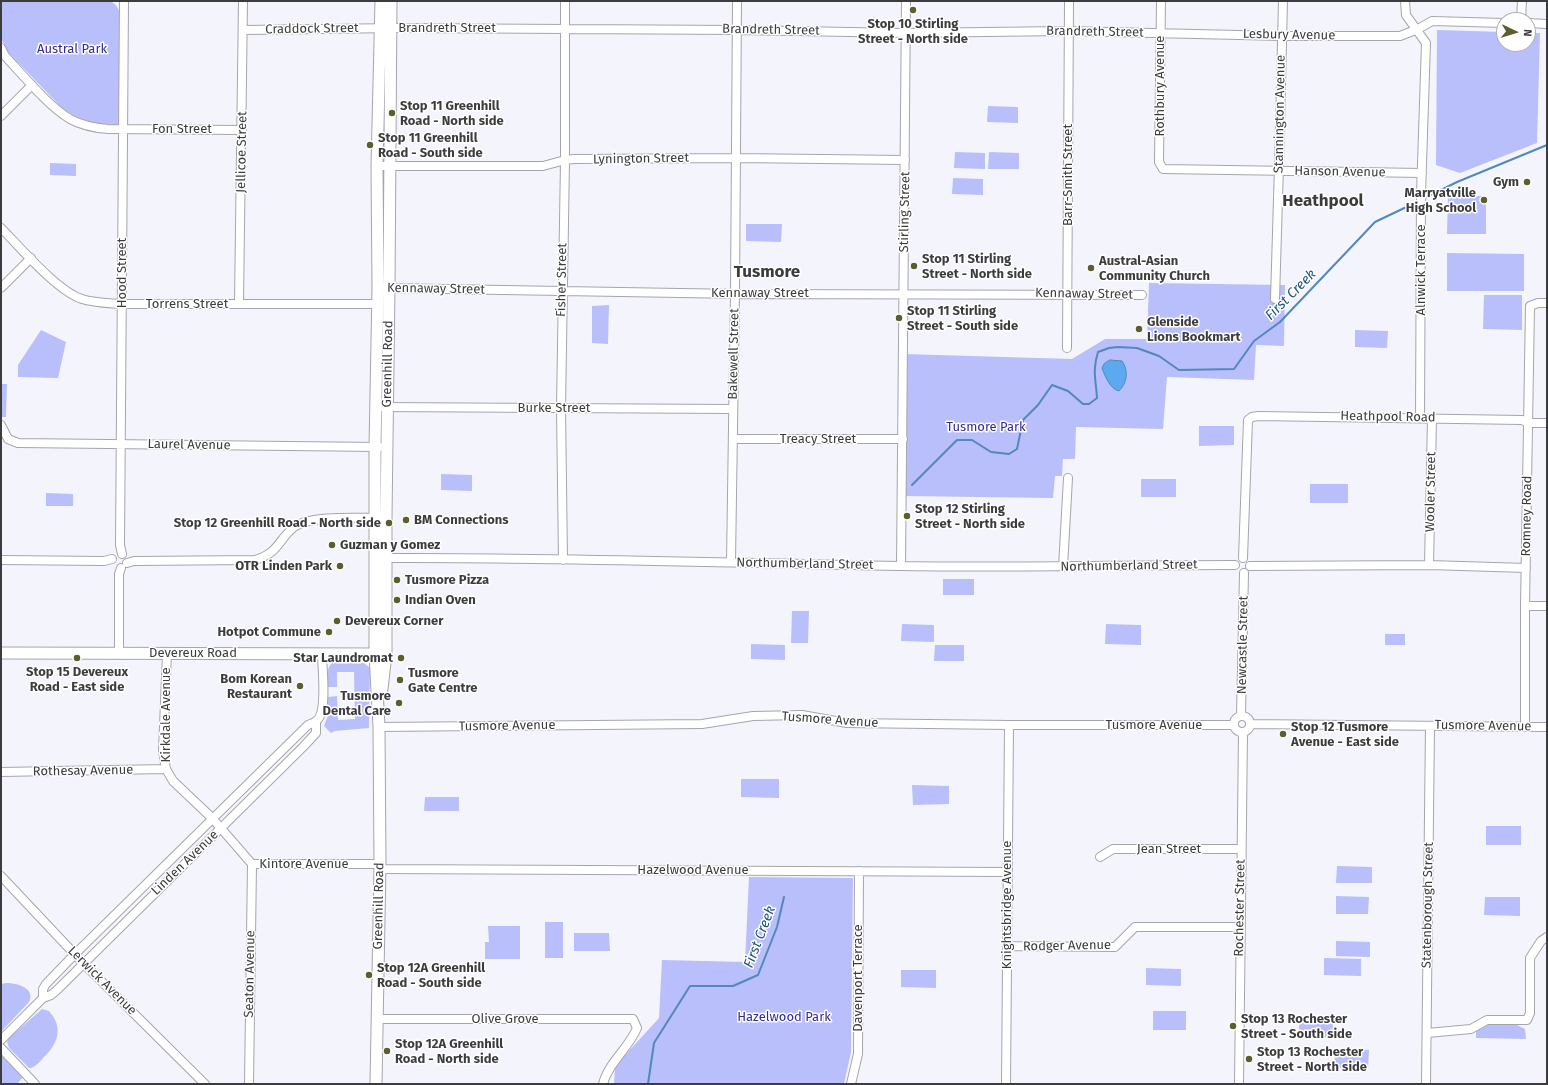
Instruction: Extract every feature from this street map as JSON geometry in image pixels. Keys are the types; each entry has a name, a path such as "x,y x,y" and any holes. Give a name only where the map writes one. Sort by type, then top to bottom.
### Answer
{"main road":[{"name":"Greenhill Road","path":"380,518 386,447 389,288 389,166 386,28 382,1"},
{"name":"Greenhill Road","path":"376,1084 380,866 380,518 375,447 378,288 377,166 386,28 391,1"},
{"name":"Devereux Road","path":"1,653 380,654"}],"street":[{"name":"Hood Street","path":"119,653 124,1"},
{"name":"Jellicoe Street","path":"239,304 243,1"},
{"name":"Fisher Street","path":"563,560 561,408 565,160 565,1"},
{"name":"Bakewell Street","path":"731,562 737,158 737,1"},
{"name":"Stirling Street","path":"901,566 906,1"},
{"name":"Barr-Smith Street","path":"1068,348 1069,1"},
{"name":"Rothbury Avenue","path":"1161,1 1159,162 1164,169"},
{"name":"Stannington Avenue","path":"1274,299 1283,1"},
{"name":"Alnwick Terrace","path":"1405,1 1406,15 1418,29 1426,43 1421,194 1420,418"},
{"path":"1522,1 1522,12"},
{"name":"Lesbury Avenue","path":"1160,32 1282,36 1400,36 1418,29 1432,21 1496,23"},
{"path":"1536,23 1547,24"},
{"name":"Craddock Street","path":"243,30 386,28"},
{"name":"Brandreth Street","path":"386,28 738,30 906,33 1068,31 1160,32"},
{"name":"Fon Street","path":"1,48 5,56 57,110 70,119 95,128 242,130"},
{"path":"1,116 32,85"},
{"name":"Lynington Street","path":"377,166 543,166 565,160 737,158 905,160"},
{"name":"Hanson Avenue","path":"1164,169 1422,173"},
{"name":"Torrens Street","path":"1,228 57,284 80,299 122,304 377,304"},
{"path":"1,288 31,258"},
{"name":"Kennaway Street","path":"378,288 735,293 1142,294"},
{"name":"Romney Road","path":"1525,727 1525,606 1530,306 1538,303 1547,303"},
{"name":"Burke Street","path":"376,407 733,409"},
{"name":"Heathpool Road","path":"1243,558 1248,420 1252,417 1432,418 1522,420 1529,423 1547,423"},
{"name":"Wooler Street","path":"1429,565 1432,418"},
{"name":"Laurel Avenue","path":"1,426 8,439 18,443 386,447"},
{"name":"Treacy Street","path":"733,439 903,439"},
{"path":"1063,567 1068,478"},
{"path":"1,560 255,560 272,552 291,530 304,522 316,519 380,518"},
{"name":"Northumberland Street","path":"380,558 731,562 901,566 1063,567 1235,565"},
{"path":"1243,558 1247,560 1250,566 1248,571 1244,573 1239,572 1235,565 1237,561 1243,558"},
{"path":"1250,566 1429,565 1526,568"},
{"name":"Newcastle Street","path":"1242,716 1244,573"},
{"path":"1525,606 1547,606"},
{"name":"Kirkdale Avenue","path":"166,653 163,751 166,769 174,781 221,828"},
{"name":"Linden Avenue","path":"43,998 46,984 75,954 308,725 316,722 321,715 323,706 322,654"},
{"name":"Tusmore Avenue","path":"379,727 702,724 753,716 802,715 847,723 1008,725 1234,724"},
{"path":"1242,716 1247,717 1250,724 1248,730 1243,732 1237,730 1234,724 1236,719 1242,716"},
{"name":"Linden Avenue","path":"1,1040 43,998 53,993 296,754 316,732 316,722"},
{"name":"Tusmore Avenue","path":"1250,724 1547,727"},
{"name":"Knightsbridge Avenue","path":"1006,1084 1008,725"},
{"name":"Statenborough Street","path":"1426,1084 1430,726"},
{"name":"Rochester Street","path":"1239,1084 1243,732"},
{"path":"287,746 296,754"},
{"name":"Rothesay Avenue","path":"1,772 166,769"},
{"name":"Kintore Avenue","path":"221,828 252,864 380,866"},
{"name":"Jean Street","path":"1100,857 1113,849 1241,849"},
{"name":"Seaton Avenue","path":"249,1084 252,864"},
{"name":"Hazelwood Avenue","path":"380,866 1007,872"},
{"name":"Davenport Terrace","path":"851,1084 858,1054 859,871"},
{"name":"Lerwick Avenue","path":"1,876 83,963 205,1084"},
{"name":"Rodger Avenue","path":"1007,946 1115,947 1135,927 1240,927"},
{"path":"1427,1033 1470,1029 1487,1020 1527,1020 1530,1013 1530,958 1541,941 1547,937"},
{"name":"Olive Grove","path":"377,1019 634,1019 637,1028 634,1035 608,1073 603,1084"},
{"path":"1,1048 35,1084"}],"green space":[{"name":"Austral Park","path":"1,1 110,1 116,5 120,15 119,125 96,123 82,119 68,112 61,107 7,51 1,38"},
{"path":"1437,30 1496,32 1496,52 1536,52 1536,33 1540,33 1537,143 1460,173 1436,165"},
{"path":"988,106 1018,107 1018,123 987,122"},
{"path":"955,152 985,153 985,169 954,168"},
{"path":"989,152 1019,153 1019,169 988,169"},
{"path":"50,163 76,164 76,176 50,175"},
{"path":"953,178 983,179 983,195 952,194"},
{"path":"1448,196 1486,196 1486,234 1447,234"},
{"path":"746,224 782,224 781,242 746,241"},
{"path":"1447,253 1524,254 1524,291 1447,291"},
{"name":"Tusmore Park","path":"1149,283 1285,285 1284,346 1256,345 1254,380 1167,377 1163,429 1076,427 1075,459 1063,459 1062,476 1055,476 1053,498 902,496 903,354 1072,359 1105,339 1147,339"},
{"path":"1484,295 1522,295 1522,330 1483,329"},
{"path":"609,305 608,344 592,343 592,306"},
{"path":"41,330 66,342 58,378 18,377 18,365"},
{"path":"1355,330 1388,331 1387,348 1355,347"},
{"path":"1,384 7,384 6,417 1,417"},
{"path":"1199,426 1234,426 1234,445 1199,446"},
{"path":"441,474 472,475 472,491 441,490"},
{"path":"1141,479 1176,479 1176,497 1141,497"},
{"path":"1310,484 1348,484 1348,503 1310,503"},
{"path":"46,493 73,494 73,506 46,506"},
{"path":"943,579 974,579 974,595 943,595"},
{"path":"792,611 809,611 808,643 791,643"},
{"path":"902,624 934,625 934,642 901,641"},
{"path":"1106,624 1141,625 1141,645 1105,644"},
{"path":"1385,634 1405,634 1405,645 1385,645"},
{"path":"751,644 785,645 785,660 751,659"},
{"path":"935,645 964,645 964,661 934,661"},
{"path":"332,663 364,663 370,668 369,728 335,731 331,733 324,726 328,715 328,697 337,696 338,720 355,719 354,672 337,672 337,687 328,687 328,668"},
{"path":"741,779 779,779 779,798 741,797"},
{"path":"912,785 949,786 949,804 913,805"},
{"path":"425,797 459,797 459,811 424,811"},
{"path":"1486,826 1521,826 1521,845 1486,845"},
{"path":"1337,866 1372,867 1372,883 1336,883"},
{"name":"Hazelwood Park","path":"749,877 853,878 851,1052 844,1084 614,1084 615,1066 659,1018 662,960 745,962"},
{"path":"1336,896 1369,897 1368,914 1336,914"},
{"path":"1485,897 1520,897 1520,916 1484,915"},
{"path":"545,922 563,922 563,958 545,958"},
{"path":"488,926 520,926 520,959 485,959 485,942 489,942"},
{"path":"574,933 609,933 610,951 574,951"},
{"path":"1336,941 1370,942 1370,957 1336,956"},
{"path":"1324,958 1361,959 1361,976 1324,975"},
{"path":"1146,968 1181,969 1181,986 1146,985"},
{"path":"901,970 936,970 936,988 901,987"},
{"path":"6,983 24,987 30,993 30,997 29,1002 1,1032 1,984"},
{"path":"42,1009 49,1011 54,1017 58,1030 57,1036 48,1053 36,1065 29,1068 9,1048 7,1042 9,1038"},
{"path":"1153,1011 1186,1011 1186,1030 1153,1030"},
{"path":"1299,1019 1333,1020 1333,1038 1299,1037"},
{"path":"1488,1023 1513,1023 1525,1029 1526,1039 1476,1038 1476,1030"},
{"path":"1335,1049 1369,1050 1368,1069 1335,1068"},
{"path":"1,1052 23,1077 17,1084 1,1084"}],"shaded area":[{"path":"1110,360 1122,361 1126,369 1125,381 1119,391 1110,385 1102,368 1104,364"}],"waterway":[{"name":"First Creek","path":"1423,199 1457,182 1547,145"},
{"name":"First Creek","path":"912,485 957,440 972,440 991,452 1009,454 1017,449 1023,420 1038,405 1052,385 1068,391 1083,404 1089,404 1097,398 1095,370 1098,352 1109,348 1137,348 1159,356 1179,370 1234,369 1254,341 1280,322 1375,222 1419,201"},
{"name":"First Creek","path":"648,1084 654,1043 690,986 733,986 758,975 777,927 784,897"}],"place":[{"name":"Stop 10 Stirling Street - North side","path":"913,10"},
{"name":"Stop 11 Greenhill Road - North side","path":"392,113"},
{"name":"Stop 11 Greenhill Road - South side","path":"370,145"},
{"name":"Gym","path":"1527,182"},
{"name":"Marryatville High School","path":"1484,200"},
{"name":"Stop 11 Stirling Street - North side","path":"914,266"},
{"name":"Austral-Asian Community Church","path":"1091,268"},
{"name":"Stop 11 Stirling Street - South side","path":"899,318"},
{"name":"Glenside Lions Bookmart","path":"1139,329"},
{"name":"Stop 12 Stirling Street - North side","path":"907,516"},
{"name":"BM Connections","path":"406,520"},
{"name":"Stop 12 Greenhill Road - North side","path":"389,523"},
{"name":"Guzman y Gomez","path":"332,545"},
{"name":"OTR Linden Park","path":"340,566"},
{"name":"Tusmore Pizza","path":"397,580"},
{"name":"Indian Oven","path":"397,600"},
{"name":"Devereux Corner","path":"337,621"},
{"name":"Hotpot Commune","path":"329,632"},
{"name":"Stop 15 Devereux Road - East side","path":"77,658"},
{"name":"Star Laundromat","path":"401,658"},
{"name":"Tusmore Gate Centre","path":"400,680"},
{"name":"Bom Korean Restaurant","path":"300,686"},
{"name":"Tusmore Dental Care","path":"399,703"},
{"name":"Stop 12 Tusmore Avenue - East side","path":"1283,734"},
{"name":"Stop 12A Greenhill Road - South side","path":"369,975"},
{"name":"Stop 13 Rochester Street - South side","path":"1233,1026"},
{"name":"Stop 12A Greenhill Road - North side","path":"387,1051"},
{"name":"Stop 13 Rochester Street - North side","path":"1249,1059"}],"district":[{"name":"Heathpool","path":"1323,201"},
{"name":"Tusmore","path":"767,272"}]}
